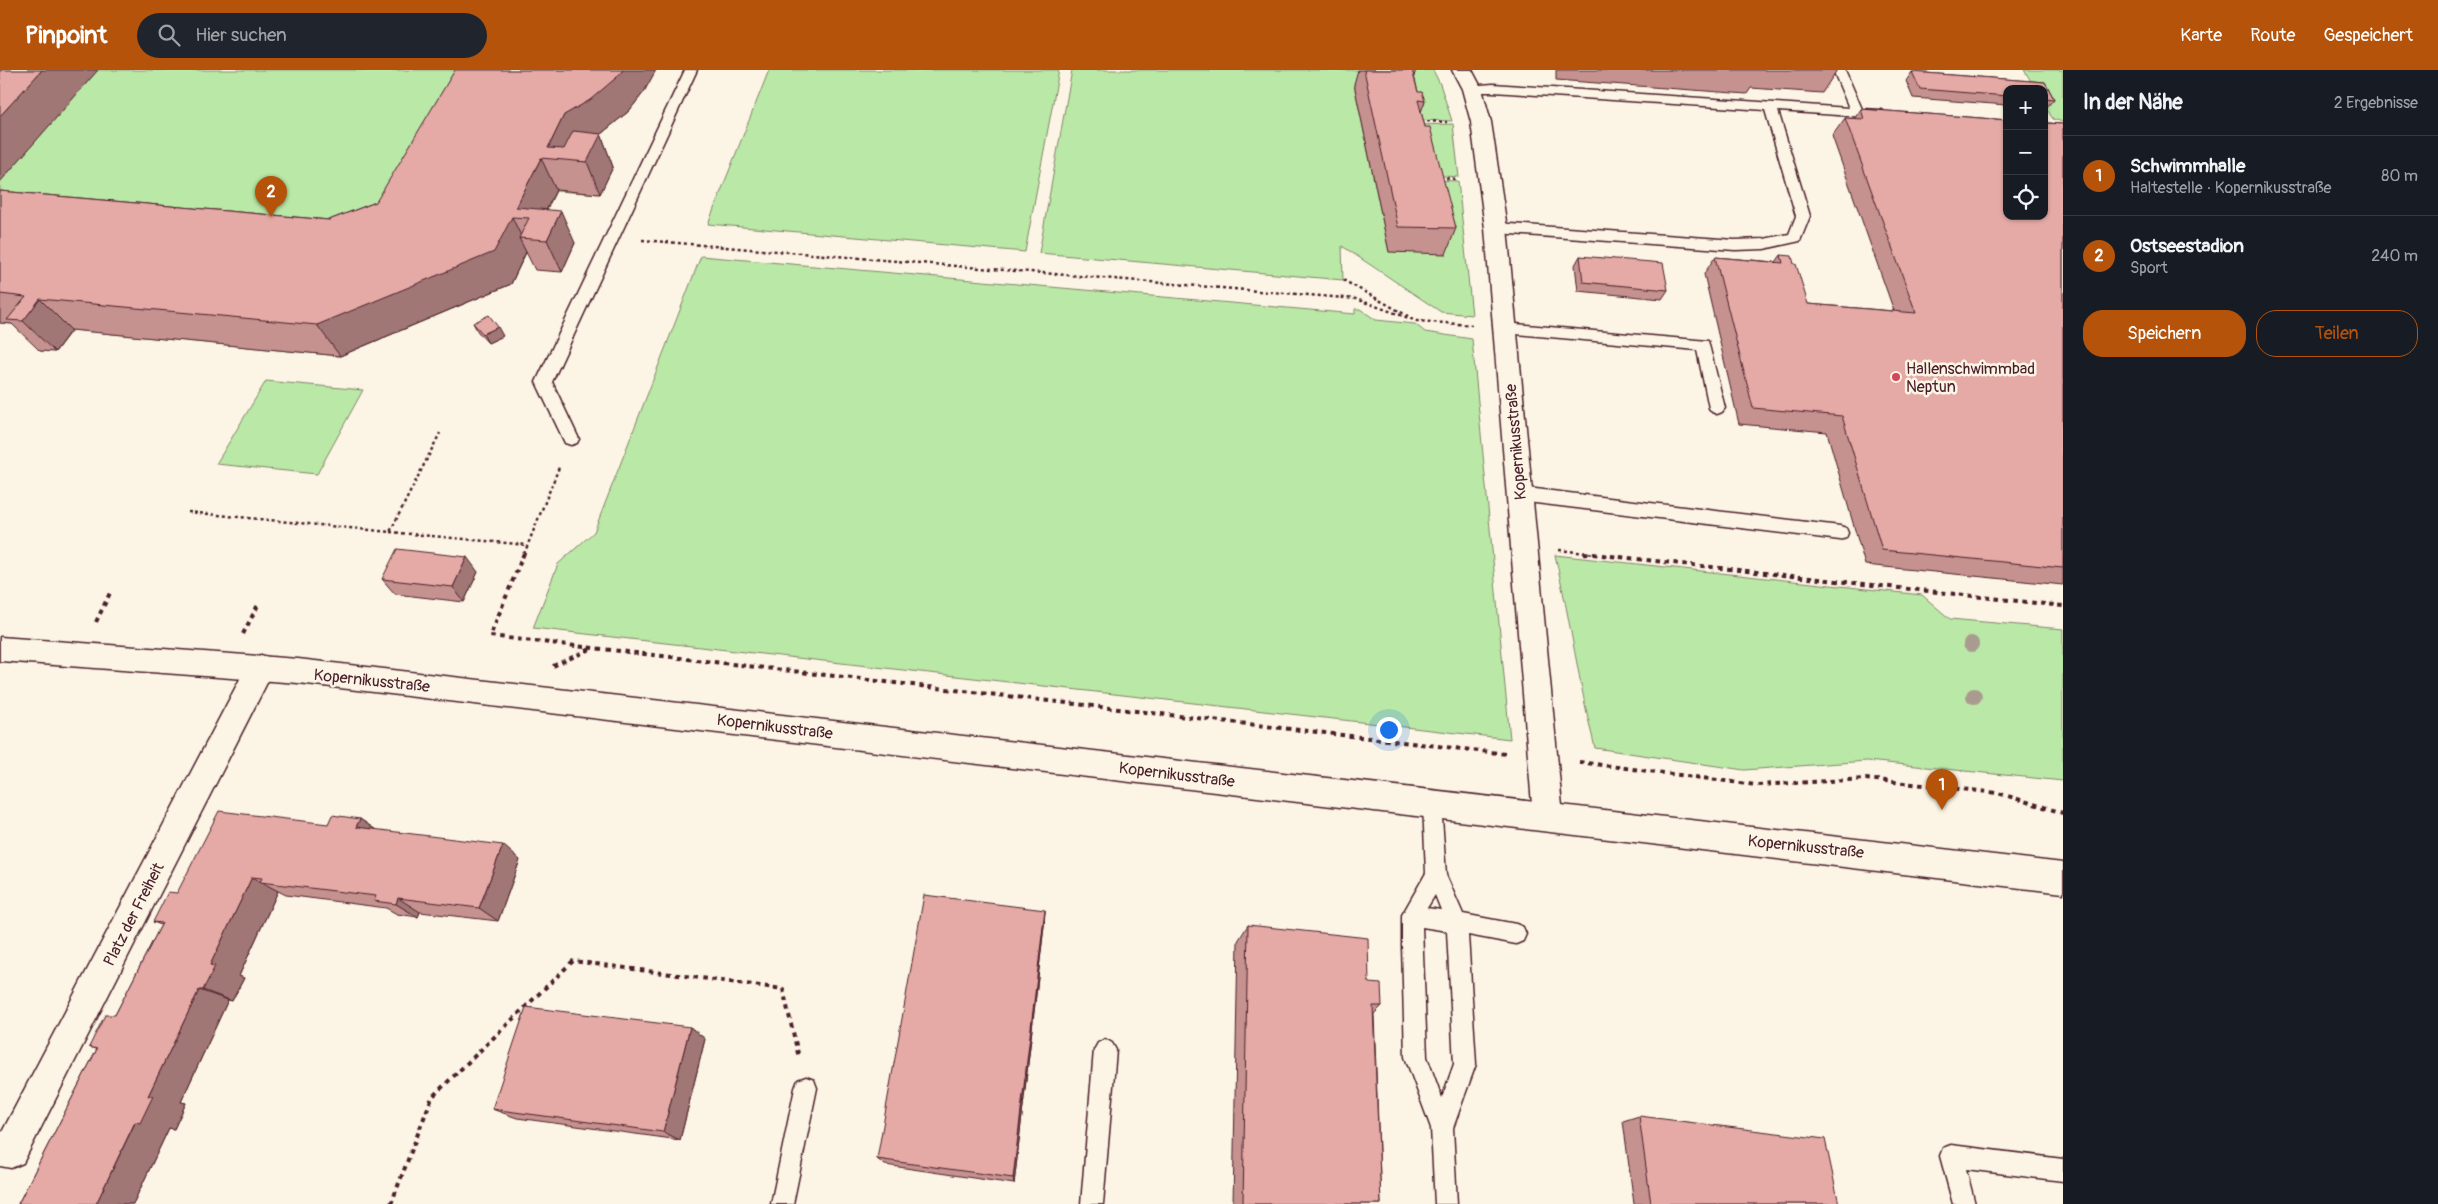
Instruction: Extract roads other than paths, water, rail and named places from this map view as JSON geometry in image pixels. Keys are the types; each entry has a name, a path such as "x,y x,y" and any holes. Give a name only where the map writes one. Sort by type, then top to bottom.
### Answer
{"street":[{"name":"Kopernikusstraße","path":"1467,80 1481,122 1496,228 1548,817"},
{"name":"Kopernikusstraße","path":"0,649 261,667 2063,878"},
{"name":"Platz der Freiheit","path":"0,1149 11,1150 261,667"}],"lane":[{"path":"570,438 544,382 691,70"},
{"path":"1839,70 1856,112"},
{"path":"1467,80 1493,88 1894,115"},
{"path":"1496,228 1736,245 1764,244 1795,238 1803,216 1770,106"},
{"path":"1505,328 1703,345 1717,408"},
{"path":"1520,494 1840,533"},
{"path":"1432,804 1436,875 1457,923 1465,1064 1442,1128"},
{"path":"1436,875 1412,915 1416,1056 1442,1128 1446,1204"},
{"path":"1412,915 1516,934"},
{"path":"1092,1204 1104,1050"},
{"path":"782,1204 806,1088"},
{"path":"1964,1204 1951,1156 2063,1170"}],"place":[{"name":"Ostseestadion","path":"271,217"},
{"name":"Hallenschwimmbad Neptun","path":"1896,377"},
{"name":"Schwimmhalle","path":"1942,810"}]}
